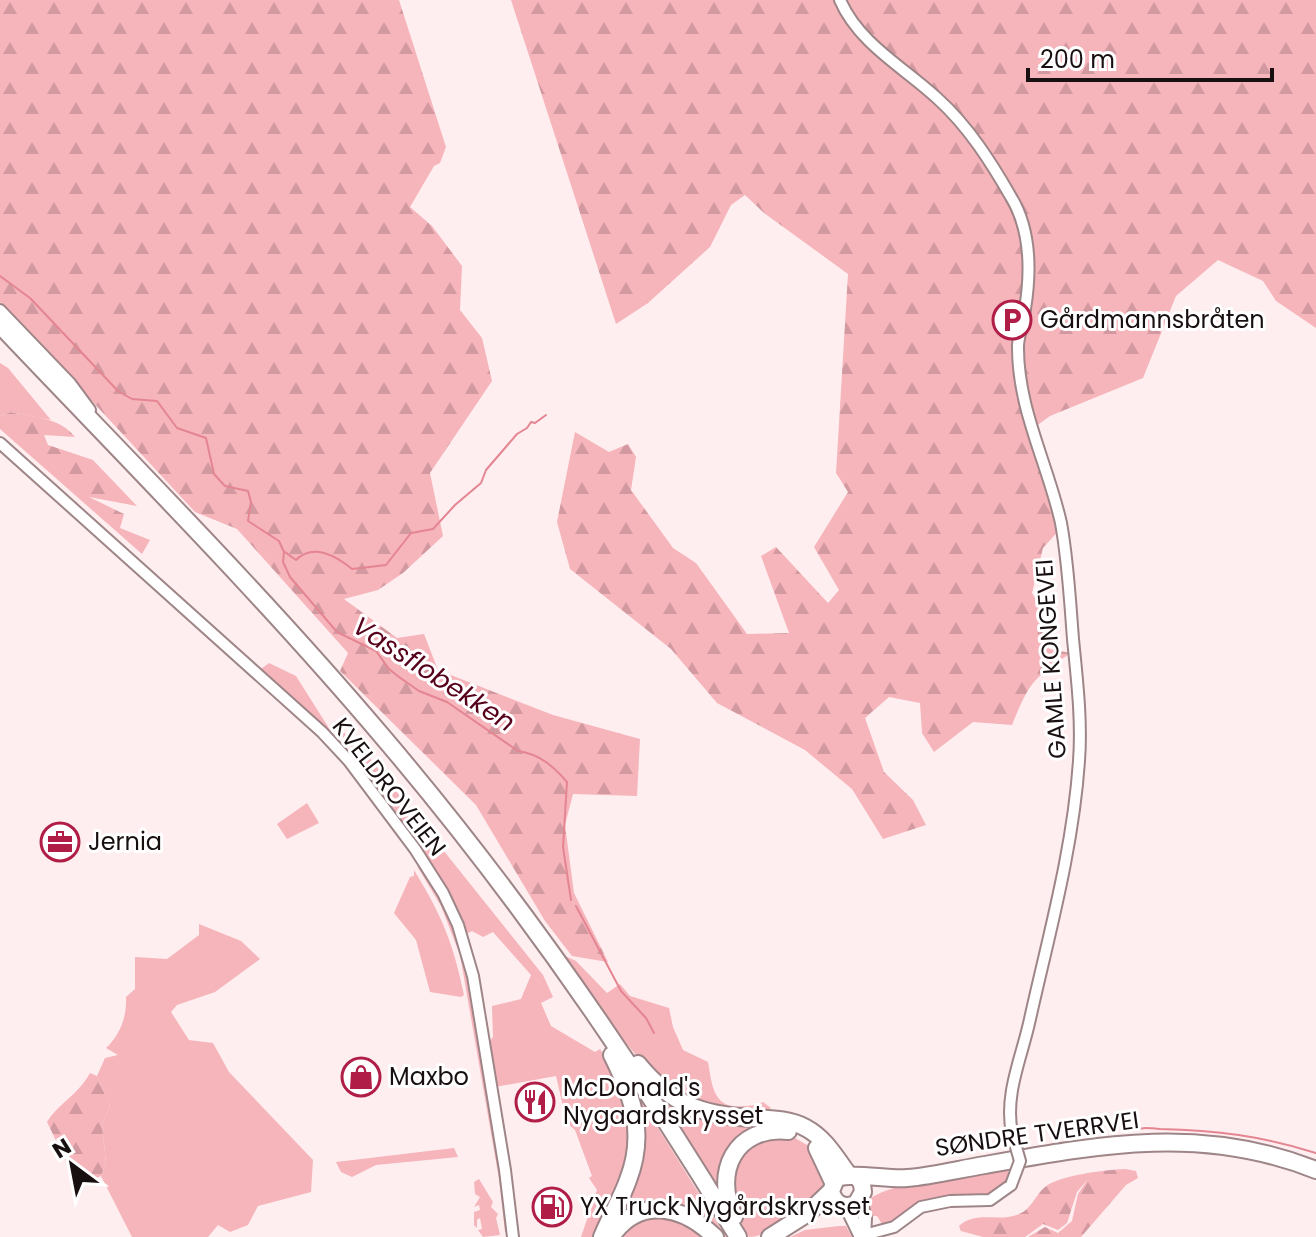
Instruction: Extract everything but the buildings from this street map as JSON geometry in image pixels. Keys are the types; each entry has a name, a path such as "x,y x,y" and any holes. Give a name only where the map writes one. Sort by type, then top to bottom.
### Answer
{"main road":[{"path":"0,325 240,578 381,734 499,881 591,1010 740,1237"},
{"path":"0,333 377,738 493,884 600,1032 731,1237"},
{"path":"591,1010 644,1072 677,1101 711,1114 778,1120 803,1126 822,1139 863,1188 808,1213 775,1234"},
{"path":"600,1032 628,1087 638,1127 634,1163 602,1237"},
{"path":"740,1237 727,1196 726,1173 736,1150 746,1141 771,1130 798,1133 815,1145 845,1197"},
{"name":"SØNDRE TVERRVEI","path":"906,1178 1072,1150 1167,1141 1231,1146 1316,1170"},
{"path":"845,1197 839,1176 906,1178"},
{"path":"845,1197 906,1178"},
{"path":"611,1237 632,1216 656,1209 690,1217 715,1237"}],"street":[{"name":"GAMLE KONGEVEI","path":"840,0 875,47 938,98 971,134 1014,200 1029,241 1026,308 1018,344 1021,384 1061,522 1080,725 1079,763 1061,890 1021,1059 1011,1088 1009,1111 1020,1161 1011,1185 990,1200 950,1201 921,1207 894,1227 862,1236"},
{"path":"0,310 70,383 102,426 107,439"},
{"name":"KVELDROVEIEN","path":"0,443 322,732 349,761 424,864 451,908 468,952 505,1170 513,1237"},
{"path":"845,1197 865,1218 862,1236"}],"green space":[{"path":"0,0 399,0 446,147 440,163 434,166 410,207 432,226 462,266 460,310 482,338 492,381 430,473 443,536 403,573 378,590 344,599 397,638 424,634 438,670 553,715 640,739 637,796 573,794 565,825 574,893 608,962 572,956 545,921 476,805 340,671 348,653 237,529 195,512 0,302"},
{"path":"511,0 1316,0 1316,328 1276,301 1263,281 1218,260 1176,296 1143,378 1050,416 1028,432 1062,527 1043,548 1032,593 1044,613 1049,649 1071,653 1034,683 1012,725 973,722 934,752 922,733 920,703 889,697 865,718 884,772 913,800 926,825 883,839 852,789 805,750 717,703 671,649 570,569 557,522 575,432 609,452 628,444 636,457 631,490 673,548 696,563 747,634 789,633 761,556 776,547 828,603 839,590 814,547 848,492 836,473 848,274 764,213 745,195 731,205 710,247 648,303 616,324"},
{"path":"0,363 8,368 51,420 11,412 0,416"},
{"path":"11,412 54,422 75,437 44,435 48,445 93,460 137,506 89,497 124,514 120,528 150,540 142,554 0,429 0,416"},
{"path":"269,663 296,676 332,733 356,758 395,810 364,761 338,731 352,736 543,975 553,997 541,1003 551,1026 595,1052 600,1049 617,1075 630,1110 630,1159 596,1237 581,1237 597,1190 589,1178 592,1176 575,1130 562,1119 563,1106 556,1076 495,1087 489,1042 493,1037 492,1006 521,999 531,975 493,932 483,937 472,931 466,934 448,892 367,776 322,724 261,669"},
{"path":"307,803 319,823 287,839 277,824"},
{"path":"417,866 436,889 453,928 467,979 490,1094 505,1232 499,1179 460,955 441,906"},
{"path":"414,870 451,944 464,995 461,997 430,992 416,940 394,913 410,877 414,876"},
{"path":"199,924 241,941 260,959 215,992 177,1005 171,1012 189,1040 213,1043 229,1072 313,1160 311,1192 258,1206 248,1225 230,1232 218,1225 208,1237 132,1237 101,1176 106,1163 102,1125 110,1106 97,1076 105,1058 118,1055 106,1048 122,1025 126,997 135,989 135,957 167,959 199,935"},
{"path":"565,956 576,961 607,993 620,984 630,996 669,1008 683,1050 708,1062 713,1087 720,1100 734,1106 752,1106 763,1102 771,1108 760,1114 691,1102 651,1073 620,1036"},
{"path":"90,1073 97,1076 110,1106 102,1125 106,1163 101,1176 88,1182 76,1182 47,1122"},
{"path":"654,1088 769,1121 743,1136 726,1205"},
{"path":"638,1096 726,1237 719,1237 683,1210 613,1227 622,1201"},
{"path":"790,1135 812,1148 826,1179 814,1197 793,1216 770,1231 749,1237 734,1200 732,1174 735,1161 742,1151 757,1140"},
{"path":"454,1148 458,1157 376,1165 352,1177 341,1172 336,1162"},
{"path":"1007,1167 1010,1179 995,1193 927,1200 884,1227 877,1216 869,1216 866,1202 892,1189"},
{"path":"1125,1169 1136,1171 1138,1178 1126,1185 1081,1237 1028,1237 1045,1227 1058,1233 1072,1221 1078,1194 1088,1179 1077,1192 1067,1223 1058,1230 1043,1224 1025,1237 983,1237 961,1231 959,1226 973,1219 1019,1214 1045,1187 1061,1179"},
{"path":"479,1179 493,1202 491,1207 498,1214 500,1235 483,1237 478,1230 482,1229 480,1218 477,1228 474,1225 474,1212 480,1210 479,1205 474,1207 480,1197 475,1194 474,1182"},
{"path":"661,1212 709,1237 615,1237 622,1229"},
{"path":"846,1226 852,1237 790,1237 805,1230"}],"waterway":[{"name":"Vassflobekken","path":"0,276 30,298 118,391 132,399 157,401 177,428 206,438 214,474 225,486 248,491 251,502 248,521 279,541 290,577 337,632 376,651 389,669 419,691 447,702 518,751 546,762 562,776 567,782 563,847 571,900"},
{"path":"285,552 296,560 310,552 324,553 352,569 386,565 411,533 433,529 481,483 486,470 517,434 546,415"},
{"name":"Vassflobekken","path":"576,906 621,991 646,1018 654,1033"},
{"path":"1129,1131 1148,1128 1220,1133 1258,1138 1316,1153"}],"place":[{"name":"Gårdmannsbråten","path":"1012,320"},
{"name":"Jernia","path":"60,842"},
{"name":"Maxbo","path":"361,1077"},
{"name":"McDonald's Nygaardskrysset","path":"535,1102"},
{"name":"YX Truck Nygårdskrysset","path":"552,1207"}]}
